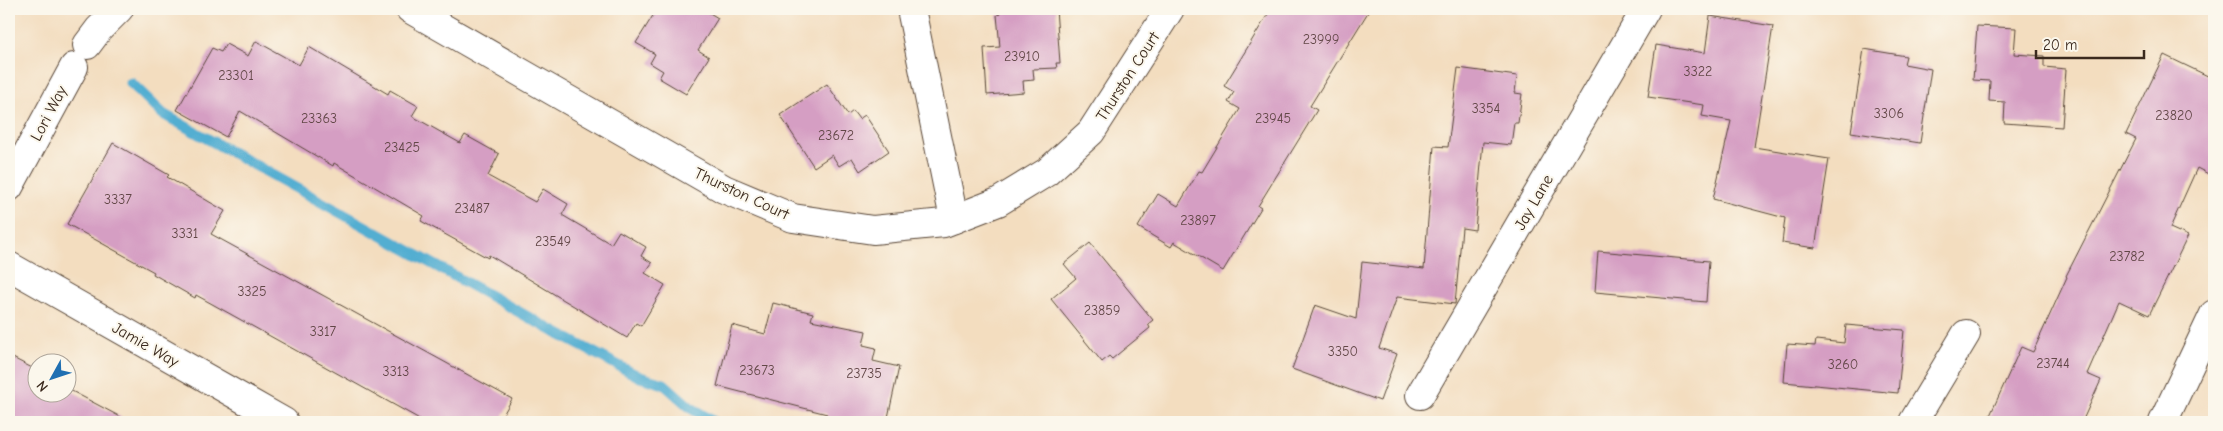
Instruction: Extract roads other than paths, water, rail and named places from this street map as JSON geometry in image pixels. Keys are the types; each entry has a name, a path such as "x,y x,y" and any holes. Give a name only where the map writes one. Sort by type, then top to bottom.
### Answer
{"street":[{"name":"Lori Way","path":"9,187 81,56 99,29 119,9"},
{"name":"Thurston Court","path":"410,9 724,189 793,218 873,230 944,223 998,202 1047,172 1091,132 1170,9"},
{"path":"911,9 954,219"},
{"name":"Jay Lane","path":"1420,395 1646,9"},
{"name":"Jamie Way","path":"9,266 284,422"},
{"path":"2163,422 2214,314"},
{"path":"1913,422 1966,334"}],"waterway":[{"path":"131,83 163,114 555,332 640,377 664,384 691,408 714,422"}]}
